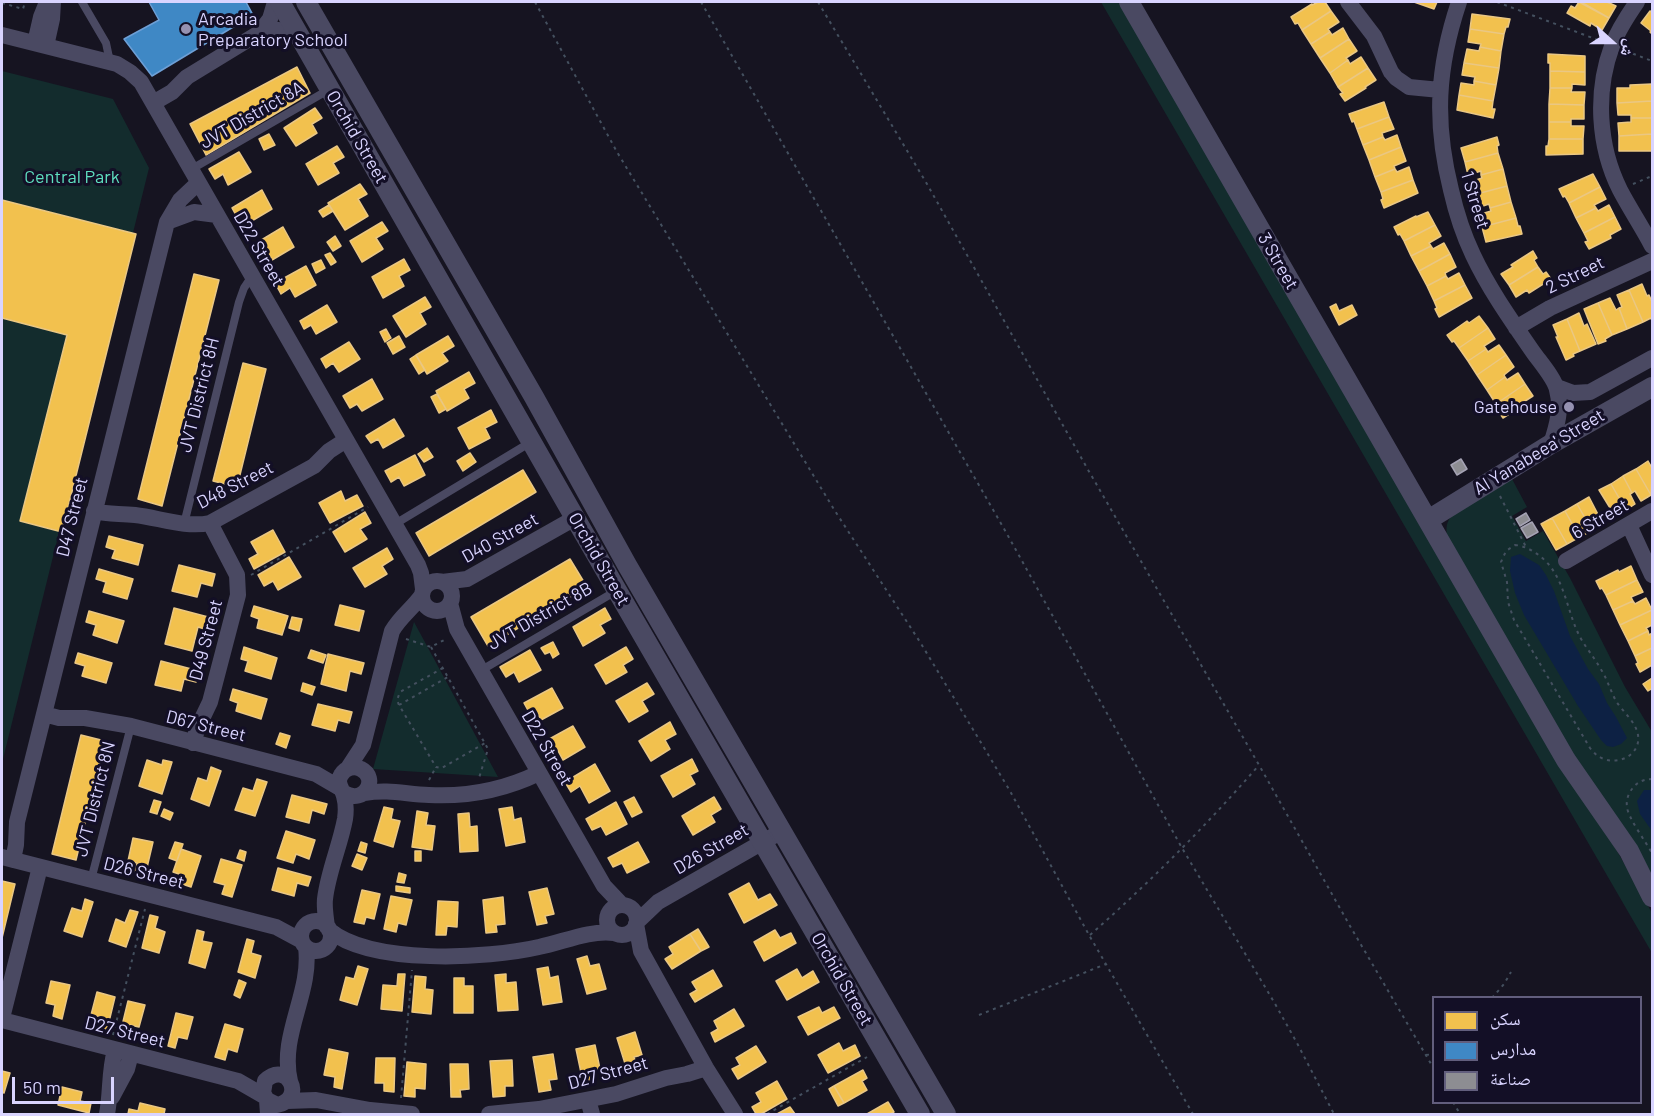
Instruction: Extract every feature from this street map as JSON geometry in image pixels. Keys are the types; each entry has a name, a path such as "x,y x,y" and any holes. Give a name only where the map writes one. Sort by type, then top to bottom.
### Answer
{"street":[{"path":"41,44 41,17 48,2"},
{"path":"41,44 52,19 53,2"},
{"path":"150,98 172,92 187,77 259,33 270,19 275,2"},
{"name":"Orchid Street","path":"280,2 531,442 920,1114"},
{"name":"Orchid Street","path":"306,2 534,397 627,566 946,1114"},
{"name":"3 Street","path":"1129,2 1566,760 1629,850 1653,897"},
{"path":"1348,2 1374,36 1396,78 1409,87 1440,90"},
{"name":"1 Street","path":"1460,2 1450,31 1440,90 1440,138 1446,172 1457,214 1472,254 1492,292 1557,387"},
{"path":"1637,2 1612,45 1603,79 1601,116 1606,153 1620,189 1653,246"},
{"path":"259,33 279,30 299,35"},
{"name":"D22 Street","path":"2,35 110,62 130,72 141,82 604,886 624,915"},
{"name":"D47 Street","path":"6,858 7,842 17,822 167,222 194,177"},
{"path":"167,222 186,214 217,215"},
{"name":"2 Street","path":"1516,328 1550,308 1653,261"},
{"path":"1551,444 1558,422 1557,387 1573,393 1590,392 1653,358"},
{"name":"Al Yanabeea' Street","path":"1428,520 1551,444 1653,387"},
{"name":"D48 Street","path":"95,506 108,515 135,515 184,524 210,523 314,465 334,460 349,446"},
{"name":"6 Street","path":"1566,561 1653,511"},
{"path":"575,518 585,519 593,525 613,556 627,566"},
{"name":"D40 Street","path":"437,596 575,518"},
{"name":"D49 Street","path":"200,745 210,729 210,702 238,595 238,582 234,568 210,523"},
{"path":"1629,525 1653,575"},
{"path":"404,1114 316,1100 283,1106 266,1104 263,1085 280,1064 287,1050 307,973 312,939 325,899 345,819 350,785 363,745 390,638 396,623 408,612 437,596"},
{"name":"D67 Street","path":"45,708 59,718 85,718 130,726 316,774 330,774 350,785 393,791 428,795 478,793 510,785 539,773"},
{"path":"350,785 369,785 363,745"},
{"name":"D67 Street","path":"367,774 379,784 393,791"},
{"name":"D26 Street","path":"588,934 624,915 658,902 782,831"},
{"name":"D26 Street","path":"6,858 276,927 312,939 412,954 487,955 528,949 588,934 606,932 617,934"},
{"path":"2,1019 40,867"},
{"path":"312,939 330,939 325,899"},
{"path":"624,915 608,925 641,951"},
{"path":"617,934 632,931 624,915"},
{"path":"624,915 641,951 735,1114"},
{"name":"D26 Street","path":"328,928 354,944"},
{"name":"D27 Street","path":"2,1019 238,1081 252,1088 266,1104"},
{"path":"108,1107 111,1065 119,1050"},
{"path":"283,1106 292,1093 287,1050"},
{"name":"D27 Street","path":"489,1114 590,1107 616,1094 666,1078 691,1074 703,1061"},
{"path":"269,1077 283,1075 316,1100"},
{"name":"D27 Street","path":"238,1081 269,1077"}],"lane":[{"path":"82,2 106,43 110,62"},
{"name":"JVT District 8A","path":"194,177 330,89"},
{"name":"JVT District 8H","path":"184,524 238,302 252,276"},
{"path":"395,524 531,442"},
{"name":"JVT District 8B","path":"480,670 617,590"},
{"name":"JVT District 8N","path":"91,880 130,726"}],"path":[{"path":"2,3 23,9 25,2"},
{"path":"535,2 623,162 828,501 920,642 1010,791 1089,935 1193,1114"},
{"path":"701,2 1001,524 1182,848 1274,1002 1334,1114"},
{"path":"818,2 927,184 1087,468 1432,1066"},
{"path":"1497,2 1653,61"},
{"path":"1620,189 1653,176"},
{"path":"1492,480 1526,547 1543,558 1551,567 1566,598 1574,627 1601,669 1617,703 1637,730 1639,739 1637,747 1625,759 1605,760 1590,748 1514,620 1508,602 1507,582 1502,562 1506,550 1510,547 1515,545 1526,547"},
{"path":"238,582 381,500"},
{"path":"431,647 458,631"},
{"path":"401,637 431,647 488,749 478,778"},
{"path":"443,668 400,692 397,700 399,705 436,767 442,768 484,743"},
{"path":"399,705 448,677"},
{"path":"1089,935 1182,848 1259,765"},
{"path":"429,779 437,779"},
{"path":"1653,779 1646,779 1637,784 1627,799 1627,808 1653,853"},
{"path":"119,1050 149,895"},
{"path":"979,1015 1106,964"},
{"path":"404,1114 398,1098 401,1098 412,970"},
{"path":"1494,996 1511,972"},
{"path":"1425,1055 1432,1054"},
{"path":"767,1114 868,1056"}],"green space":[{"path":"1101,2 1129,2 1652,913 1652,953"},
{"name":"Central Park","path":"2,71 113,99 149,168 2,763"},
{"path":"1512,479 1527,507 1512,516 1526,541 1543,531 1570,578 1625,687 1652,732 1652,875 1640,853 1582,772 1447,537 1447,525 1453,514"},
{"path":"414,622 498,777 373,769"}],"water":[{"path":"1520,554 1539,565 1546,575 1570,636 1599,684 1627,738 1621,744 1613,747 1607,746 1601,740 1524,615 1515,593 1510,571 1511,557"},
{"path":"1644,790 1652,790 1652,831 1640,814 1637,801"}],"building: سكن":[{"path":"1318,2 1325,2 1331,11 1302,30 1291,17"},
{"path":"1414,2 1437,2 1434,9"},
{"path":"1579,2 1609,18 1602,30 1567,13 1571,6 1575,8"},
{"path":"1581,2 1607,2 1616,6 1609,18"},
{"path":"1331,11 1339,22 1328,29 1330,32 1311,44 1302,30"},
{"path":"1650,11 1652,12 1652,34 1641,23"},
{"path":"1472,14 1510,19 1504,34 1470,29"},
{"path":"1343,28 1349,39 1320,58 1311,44 1330,32 1332,35"},
{"path":"1470,29 1504,34 1501,51 1468,42"},
{"path":"1349,39 1357,51 1330,73 1320,58"},
{"path":"1480,47 1501,51 1499,68 1464,63 1467,49 1479,51"},
{"path":"1548,54 1585,56 1585,72 1550,71"},
{"path":"1361,57 1368,68 1338,87 1330,73 1348,60 1350,64"},
{"path":"1464,63 1499,68 1496,85 1474,81 1475,77 1462,75"},
{"path":"297,67 310,93 206,155 190,124"},
{"path":"1368,68 1376,80 1345,101 1338,87"},
{"path":"1550,71 1585,72 1585,85 1572,84 1572,88 1550,88"},
{"path":"1474,81 1496,85 1493,101 1459,95 1461,83 1474,85"},
{"path":"1652,84 1652,101 1617,103 1617,88"},
{"path":"1550,88 1572,88 1571,92 1585,92 1584,105 1549,104"},
{"path":"1459,95 1493,101 1492,109 1495,109 1493,118 1457,110"},
{"path":"1652,101 1652,118 1631,118 1631,115 1618,115 1617,103"},
{"path":"1384,102 1389,117 1357,129 1349,114"},
{"path":"1549,104 1584,105 1584,119 1571,119 1571,122 1549,122"},
{"path":"315,108 322,118 312,124 317,133 296,146 284,128"},
{"path":"1389,117 1394,129 1382,133 1383,137 1363,145 1357,129"},
{"path":"1631,118 1652,118 1652,134 1619,136 1618,123 1631,122"},
{"path":"1549,122 1571,122 1571,126 1584,126 1583,139 1549,139"},
{"path":"269,134 275,145 264,150 259,139"},
{"path":"1652,134 1652,151 1619,151 1619,136"},
{"path":"1397,135 1401,147 1369,160 1363,145 1383,137 1385,140"},
{"path":"1497,137 1498,153 1465,162 1461,148"},
{"path":"1549,139 1583,139 1583,154 1546,155"},
{"path":"337,146 344,157 333,163 339,173 318,185 306,164"},
{"path":"1401,147 1406,161 1394,166 1395,169 1375,177 1369,160"},
{"path":"239,152 251,172 228,185 223,174 215,179 209,169"},
{"path":"1498,153 1503,169 1481,175 1481,171 1468,175 1465,162"},
{"path":"1409,167 1413,180 1381,192 1375,177 1395,169 1397,172"},
{"path":"1503,169 1507,186 1473,195 1470,182 1482,178 1481,175"},
{"path":"1593,174 1600,187 1569,203 1565,196 1563,197 1559,189"},
{"path":"1413,180 1418,193 1384,208 1381,192"},
{"path":"360,184 367,194 358,199 368,216 345,230 328,203"},
{"path":"1507,186 1511,202 1490,208 1489,204 1477,208 1473,195"},
{"path":"1600,187 1606,199 1594,205 1596,208 1576,218 1569,203"},
{"path":"262,190 272,209 250,222 245,213 237,217 232,208"},
{"path":"2,200 136,234 62,532 20,521 67,335 2,318"},
{"path":"1511,202 1516,218 1482,227 1478,215 1491,211 1490,208"},
{"path":"329,205 333,211 323,217 319,211"},
{"path":"1609,205 1615,217 1584,233 1576,218 1596,208 1598,211"},
{"path":"1428,212 1435,225 1404,241 1400,234 1398,235 1394,227"},
{"path":"1615,217 1621,229 1610,235 1611,238 1589,249 1584,233"},
{"path":"1516,218 1522,234 1486,242 1482,227"},
{"path":"382,222 388,231 376,238 383,249 362,262 350,241"},
{"path":"1435,225 1441,236 1429,243 1431,246 1411,256 1404,241"},
{"path":"283,227 294,247 272,260 267,251 259,256 253,245"},
{"path":"335,236 341,246 333,251 327,242"},
{"path":"1444,243 1450,254 1419,271 1411,256 1431,246 1433,249"},
{"path":"1533,251 1538,267 1509,285 1501,274"},
{"path":"330,253 336,262 331,265 325,255"},
{"path":"1450,254 1456,267 1445,273 1446,276 1427,286 1419,271"},
{"path":"404,259 410,270 399,276 404,286 383,298 372,277"},
{"path":"321,260 325,268 316,273 312,264"},
{"path":"306,266 316,285 295,297 290,288 281,294 275,283"},
{"path":"1538,267 1551,279 1529,293 1527,290 1516,297 1509,285"},
{"path":"1459,273 1465,285 1434,301 1427,286 1446,276 1448,279"},
{"path":"194,274 219,280 162,506 138,499"},
{"path":"1642,284 1652,302 1652,321 1651,318 1643,322 1629,290"},
{"path":"1465,285 1472,298 1439,317 1434,301"},
{"path":"1629,290 1643,322 1627,329 1617,295"},
{"path":"425,297 431,307 420,313 426,324 406,337 393,316"},
{"path":"1610,298 1616,310 1619,308 1627,329 1612,335 1598,303"},
{"path":"1598,303 1612,335 1605,339 1606,341 1598,344 1584,309"},
{"path":"1336,304 1339,311 1352,305 1357,315 1339,325 1330,307"},
{"path":"327,305 337,322 316,334 311,325 304,329 300,321"},
{"path":"1579,313 1584,326 1587,324 1596,344 1580,351 1567,319"},
{"path":"1479,316 1488,328 1459,348 1447,335 1467,321 1469,323"},
{"path":"1567,319 1580,351 1566,360 1553,325"},
{"path":"1488,328 1495,339 1484,346 1486,349 1468,361 1459,348"},
{"path":"386,329 391,338 385,342 380,332"},
{"path":"399,336 405,347 393,354 387,343"},
{"path":"448,336 454,346 442,353 448,361 427,374 416,355"},
{"path":"349,342 360,359 339,372 333,363 326,368 321,359"},
{"path":"1499,345 1506,355 1477,375 1468,361 1486,349 1488,352"},
{"path":"416,355 425,370 419,374 410,359"},
{"path":"1506,355 1514,367 1487,390 1477,375"},
{"path":"243,363 266,369 237,487 213,481"},
{"path":"469,372 475,383 464,389 469,398 447,411 436,391"},
{"path":"1518,373 1525,384 1496,404 1487,390 1505,377 1507,380"},
{"path":"372,379 383,399 362,411 357,404 350,408 343,396"},
{"path":"1525,384 1533,396 1503,418 1496,404"},
{"path":"437,394 446,409 439,413 431,397"},
{"path":"491,410 497,422 485,428 490,438 469,449 458,428"},
{"path":"394,419 404,436 383,448 378,439 371,443 366,436"},
{"path":"427,448 433,457 424,462 418,454"},
{"path":"470,453 476,462 463,471 457,461"},
{"path":"415,455 425,475 404,486 399,477 391,482 385,471"},
{"path":"1648,461 1652,468 1651,495 1636,469"},
{"path":"1636,469 1651,495 1641,501 1635,491 1632,493 1623,476"},
{"path":"523,470 536,492 429,556 416,533"},
{"path":"1623,476 1635,504 1626,510 1611,484"},
{"path":"1611,484 1626,510 1615,516 1599,490"},
{"path":"341,491 345,501 357,495 363,506 330,523 319,503"},
{"path":"1589,497 1603,524 1592,530 1577,504"},
{"path":"1577,504 1592,530 1582,536 1565,511"},
{"path":"1565,511 1574,527 1571,529 1576,539 1567,544 1552,518"},
{"path":"365,512 371,523 360,529 367,539 345,552 333,532"},
{"path":"1552,518 1567,544 1556,550 1541,524"},
{"path":"273,530 285,552 254,569 249,559 258,554 251,542"},
{"path":"109,536 143,545 138,565 112,558 115,550 106,547"},
{"path":"387,548 393,559 382,566 387,574 365,587 353,568"},
{"path":"289,557 301,577 278,590 273,581 264,586 258,575"},
{"path":"570,559 587,587 488,646 471,617"},
{"path":"179,565 215,574 212,586 201,583 197,597 172,591"},
{"path":"1631,566 1637,580 1606,595 1602,588 1600,589 1596,581"},
{"path":"99,569 133,579 127,599 103,592 106,582 96,579"},
{"path":"1637,580 1643,592 1631,597 1633,601 1613,610 1606,595"},
{"path":"1646,598 1652,610 1620,625 1613,610 1633,601 1635,604"},
{"path":"340,605 364,611 359,631 335,625"},
{"path":"254,606 288,616 282,635 257,628 259,619 251,616"},
{"path":"174,608 212,618 208,630 198,627 192,651 165,644"},
{"path":"605,608 611,619 600,625 605,633 583,646 573,627"},
{"path":"1652,610 1652,625 1646,628 1648,631 1628,641 1620,625"},
{"path":"89,611 124,621 117,643 93,635 96,625 86,622"},
{"path":"292,617 302,619 299,631 289,628"},
{"path":"1648,631 1649,635 1652,633 1652,648 1635,656 1628,641"},
{"path":"553,642 559,654 553,658 550,652 545,654 541,648"},
{"path":"244,647 277,658 271,679 245,671 248,661 241,659"},
{"path":"626,647 633,659 623,665 627,672 606,684 595,665"},
{"path":"1652,648 1652,665 1640,672 1635,656"},
{"path":"311,650 326,655 323,663 308,658"},
{"path":"530,650 541,670 519,682 514,672 506,677 500,667"},
{"path":"78,653 112,663 106,683 82,676 85,666 75,663"},
{"path":"328,654 364,663 361,674 350,671 346,691 321,684"},
{"path":"161,661 199,671 196,682 184,679 181,691 155,685"},
{"path":"1652,678 1652,691 1651,689 1648,691 1643,684"},
{"path":"303,683 315,687 312,695 301,691"},
{"path":"647,683 654,694 642,701 648,711 629,722 616,701"},
{"path":"552,688 563,708 541,720 536,711 530,714 524,703"},
{"path":"233,689 267,699 261,719 236,711 238,703 230,700"},
{"path":"318,704 352,712 349,723 338,720 335,731 312,725"},
{"path":"670,722 676,734 665,740 670,749 651,761 639,741"},
{"path":"573,726 585,747 563,760 557,749 548,754 542,743"},
{"path":"280,733 290,736 286,748 276,744"},
{"path":"81,735 105,741 76,860 52,854"},
{"path":"692,759 698,771 690,775 695,784 673,797 661,776"},
{"path":"147,760 162,765 163,760 172,762 162,794 139,786"},
{"path":"595,764 610,791 589,803 580,786 571,792 565,782"},
{"path":"211,767 221,771 209,806 191,799 198,778 207,781"},
{"path":"257,779 267,782 255,816 235,810 243,788 253,791"},
{"path":"292,795 327,804 324,814 312,810 309,823 286,817"},
{"path":"634,797 642,812 632,817 624,802"},
{"path":"714,797 721,809 711,815 715,822 693,835 682,816"},
{"path":"154,800 161,802 157,814 150,812"},
{"path":"616,802 627,824 606,835 601,826 592,830 586,819"},
{"path":"384,807 393,809 391,819 400,821 393,847 374,841"},
{"path":"512,807 514,820 521,818 525,842 506,846 499,809"},
{"path":"164,809 173,813 170,820 161,816"},
{"path":"417,811 428,813 426,825 435,826 432,850 412,847"},
{"path":"469,813 470,827 477,826 478,851 460,852 458,814"},
{"path":"286,831 315,840 309,859 296,854 293,863 277,858"},
{"path":"133,838 153,842 145,876 135,873 137,863 128,861"},
{"path":"175,842 183,844 177,861 169,858"},
{"path":"361,842 367,844 365,853 358,851"},
{"path":"638,842 649,862 627,873 622,863 613,867 608,858"},
{"path":"181,849 201,856 191,887 182,884 185,876 173,872"},
{"path":"240,850 246,852 244,861 237,858"},
{"path":"415,851 421,851 421,861 415,861"},
{"path":"357,854 367,858 362,870 352,866"},
{"path":"221,859 242,865 232,897 222,894 225,885 214,882"},
{"path":"278,868 311,877 308,886 297,883 294,896 272,890"},
{"path":"399,873 406,875 404,883 397,882"},
{"path":"2,881 15,884 2,938"},
{"path":"749,883 758,900 770,894 777,905 744,923 729,894"},
{"path":"396,886 410,888 410,893 396,891"},
{"path":"547,888 554,914 545,916 547,923 537,925 529,892"},
{"path":"362,890 380,894 374,919 366,917 364,924 354,922"},
{"path":"391,896 412,900 406,925 398,923 396,932 384,929"},
{"path":"503,897 505,924 496,925 497,932 486,933 483,900"},
{"path":"85,899 93,902 82,937 64,931 72,908 82,911"},
{"path":"438,901 458,902 457,927 447,926 446,935 436,935"},
{"path":"130,910 138,912 126,947 109,941 116,919 125,923"},
{"path":"150,915 158,917 155,928 165,932 159,953 142,948"},
{"path":"698,929 709,947 701,951 690,934"},
{"path":"197,930 204,932 202,941 212,943 205,968 189,963"},
{"path":"775,930 780,938 791,933 796,943 764,961 754,942"},
{"path":"690,934 701,951 672,969 665,959 673,954 669,947"},
{"path":"247,939 254,941 251,953 261,956 255,978 238,972"},
{"path":"587,956 590,966 599,964 606,989 587,994 577,959"},
{"path":"358,966 368,969 357,1005 340,1000 346,977 354,979"},
{"path":"548,967 550,978 558,976 562,1002 543,1005 537,969"},
{"path":"797,969 802,978 813,971 819,982 787,1000 776,981"},
{"path":"713,970 722,986 695,1002 690,994 697,990 692,982"},
{"path":"398,974 405,974 402,1011 381,1009 383,985 397,986"},
{"path":"506,974 506,983 516,982 518,1010 498,1011 495,975"},
{"path":"415,976 426,977 425,989 433,990 431,1014 412,1012"},
{"path":"454,978 464,978 464,986 473,986 473,1013 454,1013"},
{"path":"239,980 246,983 240,998 234,995"},
{"path":"51,981 70,985 62,1019 53,1016 55,1005 46,1003"},
{"path":"97,992 115,997 107,1030 98,1028 101,1017 91,1015"},
{"path":"128,1001 145,1005 139,1027 130,1025 127,1036 120,1034"},
{"path":"819,1007 822,1013 834,1007 840,1018 808,1035 798,1017"},
{"path":"734,1009 744,1026 715,1042 711,1033 718,1029 714,1021"},
{"path":"176,1013 193,1017 187,1039 178,1037 175,1048 168,1046"},
{"path":"225,1024 243,1029 237,1052 228,1049 225,1060 215,1057"},
{"path":"635,1032 642,1055 634,1057 637,1067 627,1070 617,1038"},
{"path":"839,1043 843,1051 855,1045 860,1056 828,1073 818,1055"},
{"path":"595,1045 600,1069 592,1070 594,1080 583,1082 576,1049"},
{"path":"756,1046 766,1062 738,1079 732,1069 740,1065 736,1058"},
{"path":"329,1049 348,1053 342,1089 334,1087 335,1077 324,1075"},
{"path":"553,1054 557,1079 549,1080 551,1090 539,1092 533,1057"},
{"path":"376,1058 395,1058 394,1092 384,1091 384,1083 375,1083"},
{"path":"512,1060 513,1086 505,1086 505,1096 493,1097 490,1061"},
{"path":"407,1062 426,1064 425,1089 415,1088 415,1097 404,1096"},
{"path":"450,1064 468,1064 469,1089 460,1090 461,1097 451,1097"},
{"path":"863,1070 867,1078 862,1081 867,1090 844,1103 834,1086"},
{"path":"2,1071 10,1073 4,1093 2,1092"},
{"path":"777,1081 787,1099 761,1114 756,1114 752,1107 761,1102 756,1093"},
{"path":"834,1086 844,1103 838,1106 829,1089"},
{"path":"62,1087 82,1092 80,1101 91,1103 89,1113 58,1105"},
{"path":"888,1102 894,1112 867,1114"},
{"path":"140,1103 165,1109 164,1114 128,1114 129,1109 138,1111"},
{"path":"790,1107 795,1114 777,1114"}],"building: مدارس":[{"name":"Arcadia Preparatory School","path":"149,2 246,2 253,15 152,76 124,39 159,20"}],"building: صناعة":[{"path":"1461,459 1467,469 1457,475 1451,465"},
{"path":"1526,513 1530,520 1520,526 1516,519"},
{"path":"1532,522 1538,532 1527,538 1521,528"}],"place":[{"name":"Arcadia Preparatory School","path":"186,29"},
{"name":"Gatehouse","path":"1569,407"}]}
